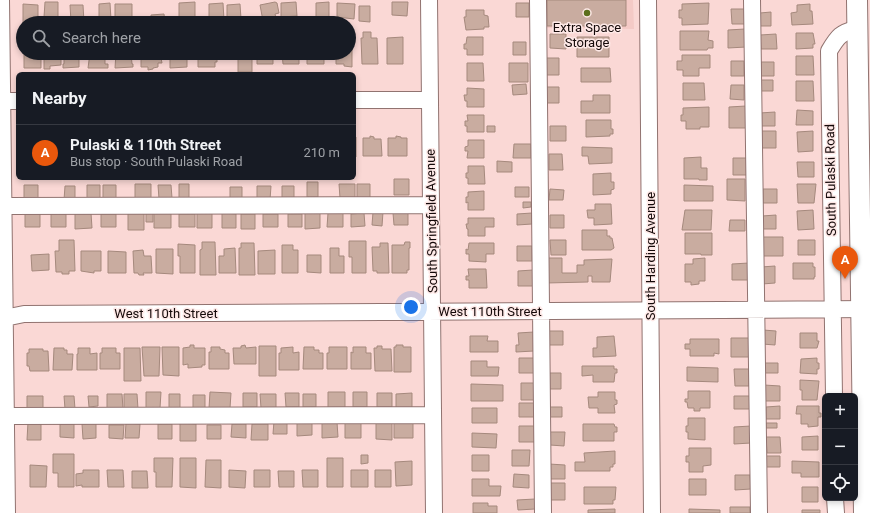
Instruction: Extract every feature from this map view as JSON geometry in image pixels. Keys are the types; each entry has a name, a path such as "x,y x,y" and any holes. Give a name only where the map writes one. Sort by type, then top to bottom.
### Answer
{"main road":[{"path":"857,0 864,124 865,194 866,352 864,513"}],"street":[{"path":"1,0 10,101 4,206 2,318 6,416 7,513"},
{"name":"South Springfield Avenue","path":"429,0 434,513"},
{"path":"538,0 543,513"},
{"name":"South Harding Avenue","path":"648,0 652,513"},
{"path":"752,0 759,513"},
{"name":"South Pulaski Road","path":"834,393 828,51 837,38 844,32 858,28"},
{"path":"356,100 430,100"},
{"path":"4,206 431,205"},
{"name":"West 110th Street","path":"2,318 24,314 866,309"},
{"path":"6,416 433,415"},
{"path":"835,501 836,513"}],"shaded area":[{"name":"Extra Space Storage","path":"544,0 633,0 634,29 544,28"}],"building":[{"name":"Extra Space Storage","path":"547,0 626,0 626,26 547,26"},
{"path":"45,2 58,2 58,16 44,16"},
{"path":"195,2 195,16 179,16 179,3"},
{"path":"275,2 277,3 279,13 275,14 276,16 262,16 260,5"},
{"path":"296,2 297,16 281,16 281,3"},
{"path":"329,2 329,16 316,16 316,3"},
{"path":"392,2 408,2 407,16 392,15"},
{"path":"110,3 111,16 99,16 99,4"},
{"path":"223,3 224,16 209,16 209,4"},
{"path":"337,3 355,4 354,16 337,16"},
{"path":"516,3 529,3 529,17 516,17"},
{"path":"709,3 708,24 682,25 682,18 679,18 679,10 682,10 682,4"},
{"path":"23,4 38,5 38,16 23,16"},
{"path":"115,4 132,4 132,16 115,16"},
{"path":"240,4 241,16 227,16 227,5"},
{"path":"810,4 813,24 792,25 791,13 797,12 797,5"},
{"path":"70,5 83,5 84,16 71,16"},
{"path":"359,6 370,6 370,22 359,21"},
{"path":"731,9 745,9 746,24 732,24"},
{"path":"466,10 484,10 484,15 488,16 489,27 484,27 484,29 466,30 464,17 466,17"},
{"path":"771,12 771,26 759,26 760,13"},
{"path":"164,14 164,16 151,16"},
{"path":"745,29 746,47 728,48 728,30"},
{"path":"680,31 709,31 708,40 713,41 713,48 708,48 707,50 680,50"},
{"path":"363,32 371,32 371,38 377,38 378,64 362,64 361,38 363,38"},
{"path":"796,33 813,33 815,44 813,44 813,48 796,49"},
{"path":"550,34 566,34 566,49 550,48"},
{"path":"776,34 777,49 761,49 760,35"},
{"path":"403,37 403,64 387,64 387,38"},
{"path":"467,37 483,37 483,55 467,55 467,49 464,49 464,44 466,44"},
{"path":"577,37 609,37 609,57 577,57"},
{"path":"513,42 526,42 526,55 513,55"},
{"path":"682,55 710,55 710,68 699,68 699,76 683,76 683,70 677,70 677,61 682,61"},
{"path":"796,56 813,56 814,75 796,75"},
{"path":"545,58 559,58 559,75 546,75"},
{"path":"24,60 41,60 41,68 24,68"},
{"path":"44,60 61,60 61,65 50,66 50,69 44,69"},
{"path":"64,60 79,60 79,67 63,68"},
{"path":"89,60 105,60 105,64 108,64 108,68 88,68"},
{"path":"116,60 132,60 133,67 115,68"},
{"path":"141,60 161,60 162,63 158,63 158,67 153,69 148,70 148,67 141,67"},
{"path":"170,60 187,60 187,67 170,68"},
{"path":"198,60 217,60 217,62 215,62 215,67 198,67"},
{"path":"238,60 252,60 252,72 238,72"},
{"path":"257,60 273,60 273,64 257,64"},
{"path":"283,60 299,60 299,64 283,64"},
{"path":"307,60 324,60 324,64 307,64"},
{"path":"336,60 352,60 352,67 344,66 344,64 336,64"},
{"path":"731,61 744,61 744,76 731,76"},
{"path":"761,62 774,62 774,76 760,76"},
{"path":"467,63 483,63 484,81 467,81"},
{"path":"509,63 528,63 528,82 509,82"},
{"path":"581,68 610,68 611,82 581,82"},
{"path":"760,80 773,80 773,91 761,91"},
{"path":"796,81 813,81 814,101 796,101"},
{"path":"683,83 704,83 705,100 683,100"},
{"path":"526,84 527,94 513,95 512,85"},
{"path":"731,85 744,85 744,100 730,99"},
{"path":"544,87 559,87 559,103 544,103"},
{"path":"467,88 484,89 484,107 467,107 467,101 465,101 464,95 467,95"},
{"path":"593,95 610,95 610,113 581,113 581,101 593,101"},
{"path":"746,106 746,128 729,128 729,107"},
{"path":"709,107 709,127 700,127 700,129 686,129 686,121 681,121 683,108"},
{"path":"797,110 813,111 813,125 796,125"},
{"path":"775,112 775,126 760,126 760,113"},
{"path":"467,115 484,115 484,132 467,132 465,121 468,121"},
{"path":"586,120 611,120 611,129 613,129 613,134 610,134 610,136 586,137"},
{"path":"487,126 495,126 495,132 487,132"},
{"path":"550,126 566,126 566,141 550,141"},
{"path":"760,131 776,131 776,148 759,148"},
{"path":"813,131 813,151 798,152 797,132"},
{"path":"370,136 374,137 374,139 381,139 382,156 363,156 363,138 370,138"},
{"path":"396,136 407,138 407,156 388,156 388,138 396,138"},
{"path":"468,140 484,140 484,158 467,158 468,151 465,151 465,147 468,146"},
{"path":"514,144 531,144 531,158 513,158"},
{"path":"582,147 612,148 612,163 589,164 588,156 582,156"},
{"path":"549,154 562,154 563,170 549,170"},
{"path":"701,157 701,168 707,168 707,180 684,179 684,158"},
{"path":"733,158 749,158 749,175 733,175"},
{"path":"497,161 512,162 512,172 497,172"},
{"path":"797,162 814,162 814,177 798,177"},
{"path":"468,166 484,166 485,184 468,184 466,173 468,173"},
{"path":"611,173 611,182 614,182 614,189 611,190 611,194 593,195 593,174"},
{"path":"394,179 409,179 409,195 394,195"},
{"path":"727,179 745,179 745,201 727,200"},
{"path":"307,182 318,182 318,197 307,197"},
{"path":"135,184 151,184 151,199 135,199"},
{"path":"179,184 189,184 189,200 179,200"},
{"path":"339,184 355,184 355,198 340,198"},
{"path":"357,184 370,184 370,199 357,198"},
{"path":"797,184 816,184 814,203 798,203"},
{"path":"24,185 38,185 38,199 24,199"},
{"path":"87,185 100,185 100,199 87,198"},
{"path":"103,185 116,185 116,199 103,199"},
{"path":"158,185 171,185 172,198 159,199"},
{"path":"684,185 713,186 713,201 684,201"},
{"path":"65,186 75,186 75,200 64,200"},
{"path":"257,186 271,186 270,200 257,200"},
{"path":"282,186 294,186 294,199 282,199"},
{"path":"230,187 242,187 242,201 230,201"},
{"path":"515,187 529,187 529,197 515,197"},
{"path":"550,189 564,190 563,200 549,200"},
{"path":"763,189 777,189 777,203 763,203"},
{"path":"484,191 484,210 468,210 468,202 466,203 466,197 468,197 468,192"},
{"path":"523,202 531,202 531,207 523,208"},
{"path":"595,204 611,204 612,224 594,225 594,218 588,218 587,210 595,210"},
{"path":"685,210 712,210 711,230 682,230"},
{"path":"813,210 814,229 798,230 797,211"},
{"path":"128,212 144,212 144,230 128,230"},
{"path":"171,212 171,228 154,228 154,213"},
{"path":"343,212 343,227 327,227 328,213"},
{"path":"373,212 383,212 382,226 372,225"},
{"path":"40,213 40,227 25,227 25,214"},
{"path":"51,213 66,214 66,227 51,227"},
{"path":"75,213 91,213 92,228 75,229"},
{"path":"146,213 153,213 153,222 146,222"},
{"path":"197,213 212,213 212,228 197,228"},
{"path":"222,213 236,214 236,228 222,228"},
{"path":"305,213 320,213 320,228 305,229"},
{"path":"364,213 365,226 351,227 351,214"},
{"path":"393,213 408,213 408,225 394,225"},
{"path":"532,213 532,224 517,225 517,214"},
{"path":"101,214 116,214 116,227 101,227"},
{"path":"179,214 195,214 195,227 179,227"},
{"path":"241,214 255,214 255,229 241,229"},
{"path":"263,214 278,214 278,227 263,227"},
{"path":"288,214 302,214 302,227 288,227"},
{"path":"550,215 564,215 564,228 550,228"},
{"path":"776,215 776,229 761,229 762,216"},
{"path":"468,218 494,218 494,227 485,227 485,236 468,236 466,224 468,224"},
{"path":"730,220 745,220 745,231 729,231"},
{"path":"582,230 607,230 607,236 612,238 614,248 611,250 582,250"},
{"path":"685,233 712,233 712,255 685,254"},
{"path":"761,237 783,237 783,256 761,256"},
{"path":"59,240 74,240 75,271 69,271 69,274 56,272 55,251 59,251"},
{"path":"550,240 566,240 566,255 551,255"},
{"path":"798,240 815,240 815,255 798,255"},
{"path":"349,241 366,241 366,273 352,273 352,257 349,257"},
{"path":"202,242 215,242 216,275 200,275 200,250 202,249"},
{"path":"405,242 410,242 409,270 407,270 407,273 392,273 392,245 404,245"},
{"path":"241,243 254,243 255,275 239,275 239,248 241,248"},
{"path":"380,243 388,243 389,273 377,273 377,271 373,271 372,247 380,247"},
{"path":"469,243 494,243 494,254 486,254 486,262 469,261 469,254 466,254 466,249 468,250"},
{"path":"178,244 195,245 195,273 180,273"},
{"path":"282,245 293,245 293,250 298,250 298,273 282,273"},
{"path":"517,246 532,246 532,261 517,261"},
{"path":"235,248 236,273 219,273 219,256 224,256 224,249"},
{"path":"330,248 339,248 339,256 344,256 344,273 330,273"},
{"path":"156,249 173,249 173,274 156,273"},
{"path":"143,250 144,256 151,256 152,273 143,273 144,275 139,275 138,273 134,273 133,251"},
{"path":"275,250 275,274 258,274 258,251"},
{"path":"81,251 101,251 101,271 94,271 94,273 81,271"},
{"path":"108,251 126,252 126,273 108,273"},
{"path":"49,254 49,270 32,271 31,255"},
{"path":"307,255 321,255 321,273 307,272"},
{"path":"546,258 562,258 562,273 577,273 577,265 584,265 584,260 612,259 610,282 592,282 592,276 588,276 588,282 546,283"},
{"path":"705,258 705,281 699,281 699,284 691,285 691,282 685,282 685,264 693,264 693,259"},
{"path":"749,263 749,280 732,280 732,264"},
{"path":"793,263 813,263 813,267 815,267 814,279 793,279"},
{"path":"775,266 775,283 762,284 761,267"},
{"path":"468,269 486,269 487,288 469,288 469,280 466,280 466,276 469,276"},
{"path":"533,270 533,286 518,286 518,271"},
{"path":"763,330 776,331 775,345 762,344"},
{"path":"548,331 563,331 563,345 548,345"},
{"path":"534,332 534,351 516,352 516,345 519,345 518,333"},
{"path":"800,333 817,333 817,341 819,341 817,348 800,348"},
{"path":"470,336 488,336 487,341 498,341 498,352 470,352"},
{"path":"614,336 616,356 593,357 593,348 597,348 597,337"},
{"path":"731,338 750,338 750,357 731,357"},
{"path":"690,339 719,339 719,354 714,353 714,356 690,356 690,349 685,349 685,344 690,344"},
{"path":"190,345 194,345 194,348 205,348 205,365 202,365 202,367 188,368 188,364 183,365 183,348 190,347"},
{"path":"245,345 246,348 256,347 256,364 234,364 233,348 241,348 241,346"},
{"path":"396,345 411,347 411,372 394,372 394,347 396,347"},
{"path":"259,346 276,346 276,376 259,376"},
{"path":"377,346 382,346 382,349 391,349 392,371 375,371 374,348 377,348"},
{"path":"142,347 160,347 159,376 144,376"},
{"path":"162,347 179,347 179,376 163,375"},
{"path":"211,347 220,347 220,349 225,350 225,353 229,353 229,369 209,369 209,352 211,352"},
{"path":"293,347 293,353 299,352 299,370 279,370 279,353 281,353 281,348"},
{"path":"304,347 314,347 314,350 319,350 319,353 323,353 323,369 303,369"},
{"path":"329,347 347,347 347,369 327,369 327,353 329,353"},
{"path":"353,347 366,347 366,353 371,353 371,369 351,369 351,352 353,353"},
{"path":"54,348 64,348 64,350 67,350 67,354 73,354 72,370 53,370"},
{"path":"78,348 90,348 90,354 97,353 97,370 77,370"},
{"path":"102,348 116,348 116,353 120,353 120,369 100,369 100,353 102,353"},
{"path":"124,348 140,348 141,381 124,381"},
{"path":"29,349 43,349 43,351 48,351 49,371 30,371 29,366 27,366 27,353 29,353"},
{"path":"519,358 535,358 535,373 519,373"},
{"path":"817,358 819,369 817,369 817,374 800,373 801,359"},
{"path":"471,361 487,361 487,367 499,367 498,376 471,376"},
{"path":"764,363 778,363 778,373 764,373"},
{"path":"582,366 614,366 614,369 617,369 617,373 615,373 614,382 593,382 593,375 582,376"},
{"path":"687,367 718,368 718,382 687,381"},
{"path":"734,369 749,369 749,386 735,386"},
{"path":"547,373 561,373 561,389 548,389"},
{"path":"800,380 819,381 817,400 802,400"},
{"path":"521,383 535,383 535,400 521,400"},
{"path":"471,384 503,385 503,401 471,401"},
{"path":"764,385 780,386 780,401 764,401"},
{"path":"688,391 710,391 710,408 700,408 700,411 694,411 694,408 688,408 685,399 688,399"},
{"path":"146,392 161,392 160,408 146,408"},
{"path":"210,392 231,393 230,408 209,408"},
{"path":"328,392 345,392 345,408 328,408"},
{"path":"353,392 367,392 367,407 353,407"},
{"path":"598,392 615,392 615,400 617,400 617,404 614,405 615,413 598,413 598,408 589,408 588,397 598,397"},
{"path":"243,393 257,393 257,407 243,407"},
{"path":"285,393 299,393 299,407 286,407"},
{"path":"377,393 392,393 392,407 377,407"},
{"path":"412,393 412,408 396,408 396,394"},
{"path":"107,394 122,394 123,409 107,410"},
{"path":"124,394 137,394 138,409 124,409"},
{"path":"169,394 180,394 180,409 169,409"},
{"path":"260,394 276,394 276,408 261,408"},
{"path":"303,394 316,394 316,407 303,407"},
{"path":"193,395 205,395 205,409 193,408"},
{"path":"27,396 43,396 43,411 27,411"},
{"path":"64,396 74,396 75,409 65,409"},
{"path":"88,396 98,396 98,406 89,407"},
{"path":"734,396 750,396 750,409 734,409"},
{"path":"519,403 535,403 535,417 519,417"},
{"path":"780,406 780,419 766,419 766,407"},
{"path":"797,406 819,406 819,413 821,413 821,417 818,417 818,426 808,427 808,424 801,424 801,414 796,414"},
{"path":"549,407 562,407 562,417 549,417"},
{"path":"472,408 497,408 497,423 472,423"},
{"path":"688,418 705,418 705,440 688,439 686,426 688,426"},
{"path":"274,421 287,422 287,434 273,434"},
{"path":"28,422 41,423 41,440 27,440"},
{"path":"297,422 312,422 312,435 297,436"},
{"path":"322,422 337,422 338,437 322,438"},
{"path":"345,422 361,422 361,438 345,438"},
{"path":"376,422 392,423 392,440 376,439"},
{"path":"394,422 413,422 413,438 394,438"},
{"path":"96,423 96,438 83,439 82,424"},
{"path":"126,423 140,424 139,438 125,438"},
{"path":"180,423 196,424 196,441 180,441"},
{"path":"766,423 777,423 777,428 766,428"},
{"path":"60,424 74,424 74,438 60,437"},
{"path":"158,424 172,424 172,439 158,439"},
{"path":"232,424 246,424 246,438 231,437"},
{"path":"252,424 268,424 268,440 251,440"},
{"path":"583,424 614,424 615,427 617,427 617,432 614,432 614,441 583,441"},
{"path":"109,425 124,425 123,439 109,438"},
{"path":"207,425 221,425 221,439 207,439"},
{"path":"519,426 535,426 535,442 519,442"},
{"path":"751,426 751,443 734,444 734,427"},
{"path":"550,432 565,432 564,446 550,445"},
{"path":"472,433 497,434 496,448 472,447"},
{"path":"818,436 818,450 802,450 802,437"},
{"path":"766,437 780,437 781,453 767,453"},
{"path":"689,448 711,448 711,465 703,466 703,472 689,472 689,462 686,462 686,456 689,456"},
{"path":"512,450 530,450 529,466 512,466"},
{"path":"615,451 615,464 613,464 613,467 610,467 610,471 575,471 575,462 585,462 584,453"},
{"path":"53,454 74,454 74,487 58,487 58,473 53,473"},
{"path":"361,455 368,455 368,463 361,464"},
{"path":"472,455 489,455 489,471 472,471"},
{"path":"764,456 780,456 780,467 764,467"},
{"path":"154,458 173,458 172,487 156,487"},
{"path":"180,458 196,458 196,488 180,487"},
{"path":"327,458 343,458 343,487 327,487"},
{"path":"206,460 221,460 221,488 205,487"},
{"path":"412,461 412,485 396,486 395,462"},
{"path":"792,461 819,462 819,477 801,477 801,473 792,473"},
{"path":"549,464 565,465 565,479 549,479"},
{"path":"30,465 47,466 46,487 30,487"},
{"path":"83,470 99,470 99,487 82,487 82,485 76,486 76,474 83,473"},
{"path":"107,470 123,470 124,487 108,487"},
{"path":"229,470 246,471 245,488 229,487"},
{"path":"254,470 270,470 270,487 254,487"},
{"path":"302,470 318,470 318,487 303,487"},
{"path":"351,470 368,470 368,487 351,487"},
{"path":"375,470 391,470 391,487 375,487"},
{"path":"132,471 147,471 148,488 132,488"},
{"path":"278,471 294,471 294,487 279,487"},
{"path":"514,474 529,475 529,488 513,487"},
{"path":"735,475 750,475 751,489 735,490"},
{"path":"472,479 489,479 489,486 501,486 500,496 472,496"},
{"path":"689,479 706,479 706,495 689,495"},
{"path":"549,483 565,483 565,500 549,500"},
{"path":"584,487 616,487 615,500 613,500 613,504 584,504"},
{"path":"802,487 818,487 818,502 802,502"},
{"path":"535,499 535,509 518,510 517,500"},
{"path":"473,503 488,503 488,506 497,506 497,513 473,513"},
{"path":"730,507 750,507 750,513 730,513"},
{"path":"615,509 615,513 588,513 588,510"},
{"path":"689,509 720,510 720,513 689,513"},
{"path":"802,510 820,510 820,513 802,513"}],"place":[{"name":"Extra Space Storage","path":"587,13"},
{"name":"Pulaski & 110th Street","path":"845,279"}]}
